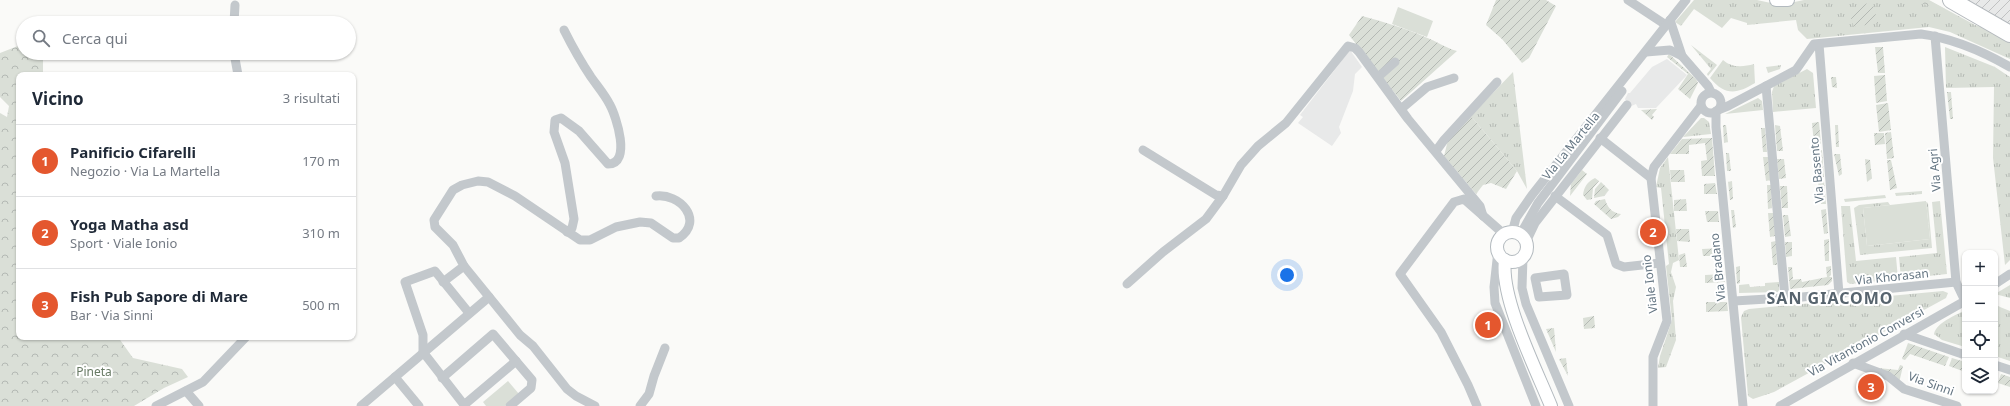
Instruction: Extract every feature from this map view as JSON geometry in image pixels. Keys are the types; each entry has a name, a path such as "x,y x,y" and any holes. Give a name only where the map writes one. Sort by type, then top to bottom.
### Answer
{"highway":[{"path":"1951,0 2010,34"}],"street":[{"path":"1628,0 1668,23 1682,56 1711,92 1720,98 1740,100"},
{"path":"1776,0 1788,0"},
{"name":"Via La Martella","path":"1516,236 1516,218 1532,195 1646,52 1668,23 1681,2"},
{"path":"234,16 235,6"},
{"path":"564,30 591,77 611,106 621,142 619,156 614,162 608,164 569,123 561,118 555,120 554,132 565,163 573,214 574,224 567,232"},
{"path":"1709,108 1740,100 1796,70 1804,61 1809,49 1814,44 1921,34 1949,39 2010,67"},
{"name":"Via Agri","path":"1935,36 1956,282 1962,295"},
{"name":"Via Basento","path":"1819,44 1839,294"},
{"path":"1126,284 1142,268 1206,219 1223,196 1241,165 1258,146 1286,123 1316,79 1348,46 1355,48 1359,59 1378,77 1401,109 1473,194 1480,206 1483,216"},
{"path":"1646,52 1670,50 1682,56"},
{"path":"235,60 237,72"},
{"path":"1378,77 1395,62"},
{"path":"1401,109 1427,87 1454,78"},
{"path":"1703,81 1709,108"},
{"path":"1436,151 1469,109 1497,82"},
{"path":"1766,86 1785,298"},
{"path":"1709,108 1711,92"},
{"path":"1600,138 1651,178 1654,167 1690,122 1709,108 1721,104 1720,98"},
{"path":"1551,406 1512,309 1501,260 1500,240 1516,236 1534,223 1627,104"},
{"name":"Via Bradano","path":"1709,108 1716,126 1743,406"},
{"path":"1143,150 1216,195 1223,196"},
{"name":"Viale Ionio","path":"1651,178 1667,321 1654,357 1653,406"},
{"path":"596,406 576,396 567,389 533,346 520,335 464,266 453,244 434,224 436,215 456,187 478,181 494,185 525,203 567,232 585,241 616,227 646,222 657,226 673,238 679,238 689,227 691,218 689,212 672,198 666,196 656,196"},
{"path":"1555,196 1607,235 1616,264 1624,267 1660,263"},
{"path":"1477,406 1441,332 1400,274 1454,202 1464,199 1483,216 1516,236 1527,249 1523,257 1522,288 1526,304 1569,406"},
{"path":"1501,260 1516,262 1523,257"},
{"path":"1501,260 1494,287 1495,303 1536,406"},
{"path":"443,282 464,266"},
{"path":"469,313 435,271 405,282 423,335 423,352 464,405 516,361"},
{"path":"1998,282 2010,274"},
{"name":"Via Khorasan","path":"1734,301 1839,294 1956,282"},
{"path":"1494,287 1507,289"},
{"path":"361,406 489,297"},
{"name":"Via Vitantonio Conversi","path":"1780,406 1904,334 1962,303"},
{"path":"442,378 493,334 532,380 531,388 510,406"},
{"path":"1904,334 1962,354"},
{"path":"156,406 186,391 211,375 243,340"},
{"path":"640,406 649,394 665,348"},
{"name":"Via Sinni","path":"1853,363 1888,376 1904,389 1957,406"},
{"path":"1998,366 2010,370"},
{"path":"395,377 419,406"},
{"path":"186,391 199,406"}],"shaded area":[{"path":"1966,0 2010,0 2010,27"},
{"path":"1350,50 1362,67 1355,74 1353,91 1339,127 1341,133 1332,146 1298,123 1303,117 1300,115"},
{"path":"1667,59 1687,75 1656,108 1638,108 1636,104 1629,107 1625,99 1628,93 1630,93 1652,67"}],"green space":[{"path":"1496,0 1546,0 1556,6 1529,58 1522,63 1502,39 1486,25"},
{"path":"1694,0 1757,0 1780,5 1804,0 1929,0 1975,25 1990,30 2010,43 2010,59 1950,32 1929,27 1807,39 1798,30 1796,20 1747,25 1747,23 1731,18 1722,28 1694,9 1681,26 1675,22"},
{"path":"1917,0 1928,0 1945,9 1941,14"},
{"path":"1872,1 1878,23 1854,27 1849,12"},
{"path":"1398,7 1433,21 1427,37 1392,24"},
{"path":"1362,16 1410,31 1457,51 1401,101 1349,35"},
{"path":"1691,45 1717,65 1708,76 1707,74 1711,69"},
{"name":"Pineta","path":"16,47 16,60 43,60 43,72 16,72 16,340 120,340 133,358 182,369 188,377 164,388 134,406 0,406 0,113 7,117 9,106 0,97 0,53"},
{"path":"1875,47 1883,47 1885,73 1878,73"},
{"path":"1945,47 1995,67 2010,77 2010,260 2005,265 1993,158 1994,87 1946,88"},
{"path":"1669,54 1696,79 1698,83 1690,99 1678,89 1688,74 1667,57"},
{"path":"1723,60 1734,66 1754,64 1755,83 1749,87 1737,91 1721,88 1710,78"},
{"path":"1781,65 1780,69 1768,73 1766,67"},
{"path":"1807,69 1813,73 1816,108 1773,112 1772,92 1774,86"},
{"path":"1513,72 1527,189 1517,171 1471,116"},
{"path":"1885,75 1887,101 1876,103 1874,76"},
{"path":"1831,77 1836,77 1837,88 1832,87"},
{"path":"1947,92 1951,92 1953,119 1950,119"},
{"path":"1758,98 1762,101 1763,110 1725,114"},
{"path":"1888,103 1891,130 1879,132 1876,105"},
{"path":"1657,109 1652,115 1654,117 1652,120 1641,110"},
{"path":"1471,116 1517,171 1506,189 1491,183 1483,185 1476,194 1444,156 1448,140"},
{"path":"1701,118 1704,118 1709,122 1711,134 1683,137"},
{"path":"1819,122 1821,144 1814,145 1812,123"},
{"path":"1723,125 1726,125 1728,142 1724,143"},
{"path":"1775,125 1780,126 1783,151 1777,151"},
{"path":"1835,125 1838,125 1839,147 1836,147"},
{"path":"1761,128 1765,128 1767,152 1763,152"},
{"path":"1891,132 1894,158 1887,159 1885,133"},
{"path":"1874,133 1884,133 1885,144 1875,145"},
{"path":"1712,138 1715,176 1702,176 1701,161 1707,160 1705,143 1689,145 1689,154 1670,154 1682,139"},
{"path":"1815,150 1822,150 1824,177 1818,178"},
{"path":"1726,153 1729,153 1731,171 1727,171"},
{"path":"1834,154 1840,154 1842,174 1839,176"},
{"path":"1668,157 1679,260 1673,263 1671,272 1676,287 1673,301 1676,340 1666,367 1658,368 1660,356 1672,320 1666,266 1669,264 1661,188 1656,187 1660,168"},
{"path":"1763,157 1768,157 1771,180 1766,181"},
{"path":"1777,159 1784,159 1786,178 1779,179"},
{"path":"1865,159 1870,160 1872,178 1867,182"},
{"path":"1887,160 1891,160 1897,188 1890,190"},
{"path":"1582,170 1587,174 1570,196 1571,184"},
{"path":"1670,170 1684,170 1685,182 1671,182"},
{"path":"1595,178 1599,181 1593,188 1592,199 1587,200 1583,195 1584,190 1586,185"},
{"path":"1732,181 1733,199 1730,200 1728,182"},
{"path":"1824,181 1826,204 1821,204 1818,182"},
{"path":"1601,182 1609,190 1604,196 1594,198 1595,189"},
{"path":"1715,183 1717,194 1704,194 1704,184"},
{"path":"1767,185 1771,185 1772,208 1768,209"},
{"path":"1780,186 1787,186 1788,208 1782,208"},
{"path":"1922,191 1922,194 1896,196 1895,193"},
{"path":"1885,195 1886,198 1845,202 1844,199"},
{"path":"1605,199 1610,209 1621,214 1618,217 1611,219 1594,204 1596,201"},
{"path":"1686,199 1687,211 1674,211 1674,200"},
{"path":"1926,201 1930,239 1867,246 1863,208"},
{"path":"1940,201 1947,274 1901,279 1899,257 1937,253 1932,202"},
{"path":"1888,202 1890,205 1863,208 1867,246 1930,239 1926,202 1928,203 1932,248 1860,255 1854,208 1859,205"},
{"path":"1841,206 1850,206 1856,261 1896,257 1898,279 1850,284 1847,282"},
{"path":"1826,209 1828,233 1824,234 1821,210"},
{"path":"1731,210 1734,210 1736,227 1733,228"},
{"path":"1705,211 1718,211 1719,222 1707,222"},
{"path":"1768,213 1774,213 1775,236 1770,237"},
{"path":"1783,215 1788,215 1791,236 1785,237"},
{"path":"1676,229 1689,229 1690,242 1677,241"},
{"path":"1829,239 1829,261 1825,261 1824,240"},
{"path":"1776,241 1777,265 1773,265 1771,242"},
{"path":"1785,242 1792,242 1792,256 1786,257"},
{"path":"1722,248 1723,256 1703,256 1702,249"},
{"path":"1685,253 1687,267 1680,267 1679,255"},
{"path":"1740,266 1740,283 1737,284 1736,267"},
{"path":"1831,266 1831,275 1829,277 1832,277 1832,281 1828,285 1790,289 1788,267 1792,267 1793,279 1790,280 1801,279 1802,282 1827,277 1826,267"},
{"path":"1725,274 1725,282 1705,283 1705,275"},
{"path":"1779,282 1779,292 1739,293 1739,285 1749,284 1750,287 1765,286 1765,283"},
{"path":"2010,285 2010,298 1998,295 1998,292"},
{"path":"1943,291 1948,293 1946,298 1774,392 1753,399 1748,396 1741,317 1744,311 1749,309"},
{"path":"1706,302 1727,302 1728,311 1706,312"},
{"path":"1998,306 2010,311 2010,361 1998,357"},
{"path":"1962,312 1962,346 1942,340 1934,334 1942,323"},
{"path":"1594,316 1595,328 1584,329 1583,318"},
{"path":"1554,328 1556,352 1546,329"},
{"path":"1908,343 1949,357 1945,366 1910,354 1905,360 1902,359"},
{"path":"1566,358 1568,376 1559,359"},
{"path":"1952,358 1962,361 1962,371 1949,366"},
{"path":"1900,365 1903,366 1899,383 1878,368 1898,370"},
{"path":"2001,374 2010,377 2010,387 1998,383"},
{"path":"508,381 519,394 505,406 486,406 483,402"}],"place":[{"name":"Yoga Matha asd","path":"1653,232"},
{"name":"Panificio Cifarelli","path":"1488,325"},
{"name":"Fish Pub Sapore di Mare","path":"1871,387"}],"district":[{"name":"SAN GIACOMO","path":"1830,298"}]}
